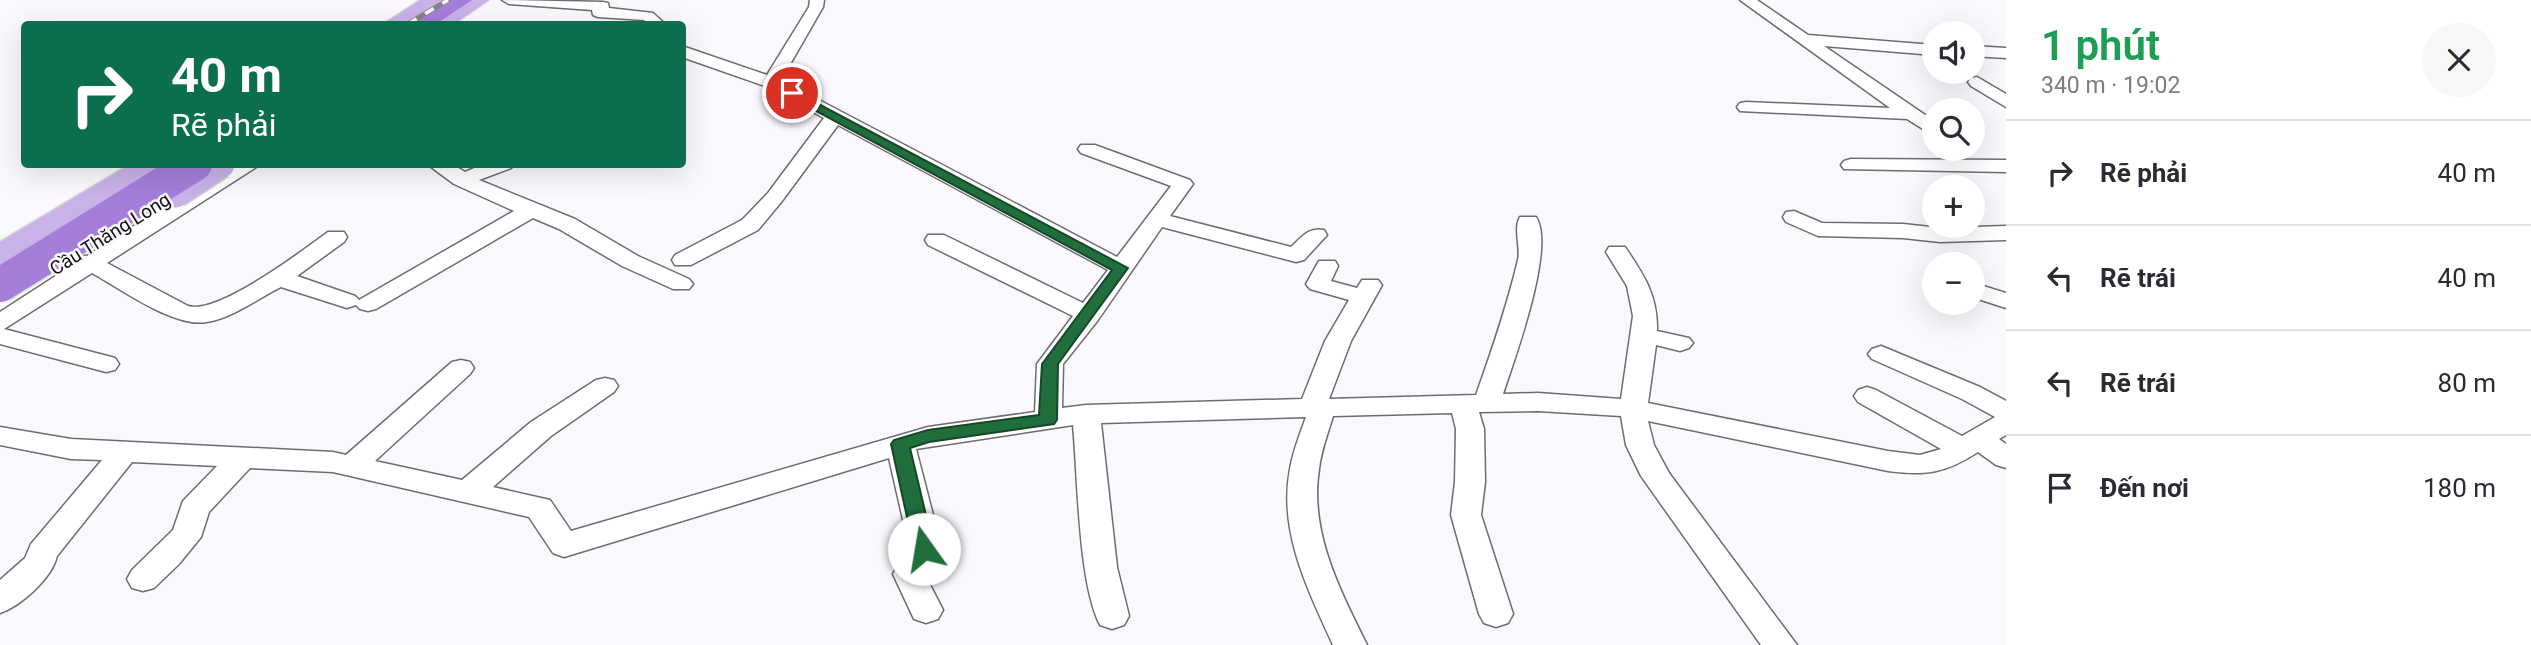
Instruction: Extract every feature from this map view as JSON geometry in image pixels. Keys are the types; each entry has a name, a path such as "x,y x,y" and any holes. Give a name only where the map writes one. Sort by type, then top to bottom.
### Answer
{"highway":[{"path":"426,21 461,0"},
{"name":"Cầu Thăng Long","path":"0,285 189,168"}],"main road":[{"path":"398,21 434,0"},
{"path":"446,21 480,0"},
{"name":"Cầu Thăng Long","path":"0,257 152,168"},
{"name":"Cầu Thăng Long","path":"0,304 214,168"}],"street":[{"path":"509,0 603,6 648,16 654,21"},
{"path":"771,82 816,7 817,0"},
{"path":"1747,0 1922,121"},
{"path":"586,21 603,6"},
{"path":"1807,40 1922,49"},
{"path":"686,52 771,82 1121,268"},
{"path":"1985,52 2006,53"},
{"path":"1980,84 2006,102"},
{"path":"1746,107 1912,114"},
{"path":"683,260 750,225 775,197 835,116"},
{"path":"1048,420 1050,364 1184,184 1088,149"},
{"path":"1978,161 2006,181"},
{"path":"1851,165 2006,166"},
{"path":"0,323 222,178 243,168"},
{"path":"443,168 461,180 567,224 630,261 681,284"},
{"path":"461,180 493,168"},
{"path":"277,281 286,280 357,303 531,210"},
{"path":"1794,217 1815,229 1903,231 1940,235 2006,233"},
{"path":"1157,219 1296,255 1316,235"},
{"path":"1496,614 1466,515 1470,482 1470,429 1475,403 1504,356 1521,296 1530,255 1528,222"},
{"path":"0,257 90,263 179,311 195,316 207,315 277,281 336,237"},
{"path":"936,240 1089,315"},
{"path":"1618,252 1644,301 1643,335 1634,410 1634,424 1640,446 1663,486 1780,645"},
{"path":"1327,266 1318,284 1367,291 1338,341 1317,408 1304,471 1302,522 1328,598 1350,645"},
{"path":"1985,294 2006,301"},
{"path":"1643,335 1680,343"},
{"path":"0,336 106,364"},
{"path":"1881,354 1971,393 2006,412"},
{"path":"352,467 461,368"},
{"path":"468,492 541,429 605,386"},
{"path":"1867,396 2006,458"},
{"path":"0,436 71,449 333,463 539,508 564,545 928,436 1086,414 1550,402 1634,410 1888,461 1920,465 1944,460 2006,423"},
{"path":"1086,414 1101,567 1112,616"},
{"path":"900,444 924,542 923,552 909,574 926,610"},
{"path":"0,600 39,564 42,552 124,452"},
{"path":"143,579 189,534 195,518 194,509 242,458"}],"railway":[{"path":"413,21 448,0"},
{"path":"0,274 172,168"}],"route":[{"path":"792,93 1121,268 1089,315 1050,364 1048,420 928,436 900,444 924,549"}]}
